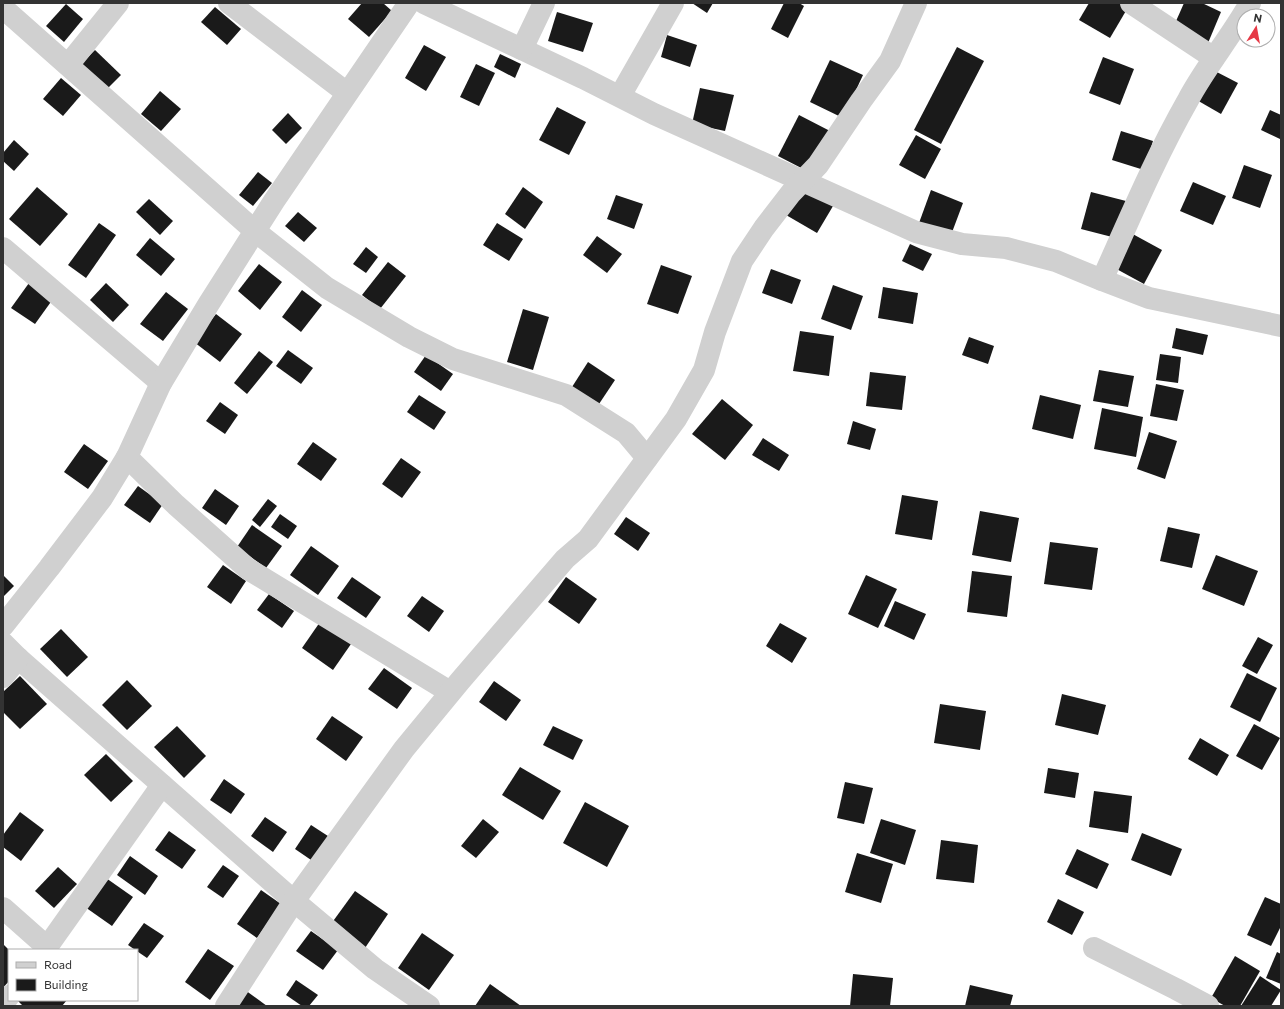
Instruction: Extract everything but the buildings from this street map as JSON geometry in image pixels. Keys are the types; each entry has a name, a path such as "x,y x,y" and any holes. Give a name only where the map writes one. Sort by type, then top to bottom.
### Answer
{"street":[{"path":"68,65 118,3"},
{"path":"229,3 348,93"},
{"path":"3,626 102,498 127,457 161,383 255,231 278,194 409,3"},
{"path":"424,3 620,96 654,114 916,232 962,244 1006,248 1056,261 1149,298 1281,326"},
{"path":"522,49 544,3"},
{"path":"620,96 674,3"},
{"path":"226,1006 294,901 404,749 450,692 565,559 588,539 676,419 704,370 715,332 742,261 764,228 791,193 818,165 890,61 916,3"},
{"path":"1131,3 1214,58"},
{"path":"1102,280 1148,179 1188,99 1250,3"},
{"path":"3,8 255,231 327,288 409,337 453,359 566,395 626,433 647,458"},
{"path":"3,248 161,383"},
{"path":"127,457 176,505 248,569 450,692"},
{"path":"3,677 11,651 294,901 375,970 429,1006"},
{"path":"3,908 46,949 162,785"},
{"path":"1094,948 1208,1006"}]}
